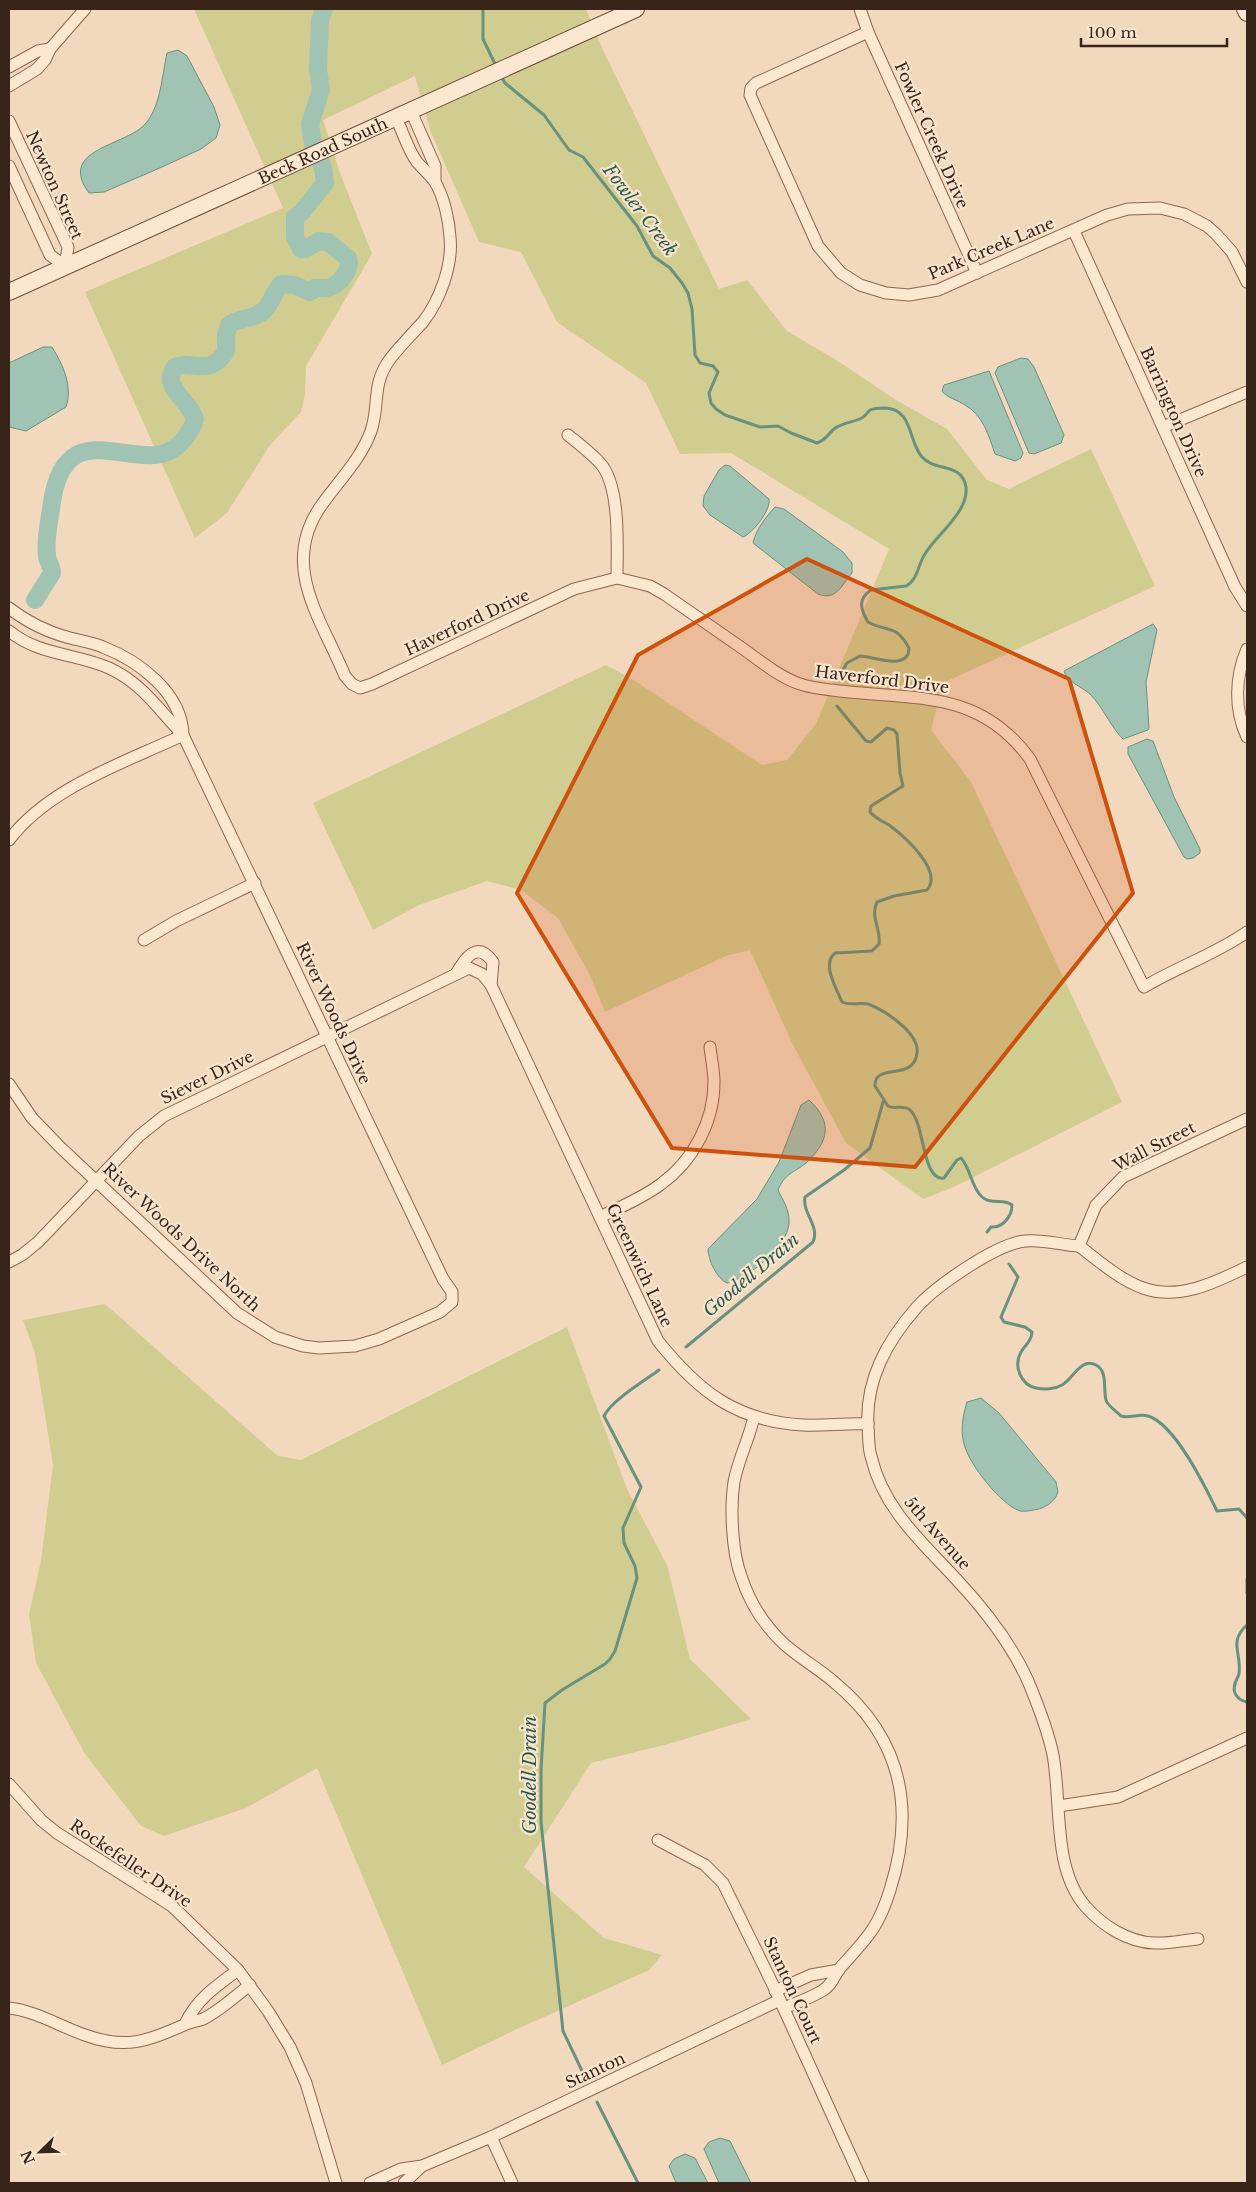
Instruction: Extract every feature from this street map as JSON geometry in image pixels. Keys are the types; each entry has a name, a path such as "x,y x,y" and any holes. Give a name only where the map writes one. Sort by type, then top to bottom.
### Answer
{"main road":[{"name":"Beck Road South","path":"9,292 636,9"},
{"path":"1245,9 1247,13"}],"street":[{"path":"9,86 37,69 46,60 50,49 85,9"},
{"name":"Fowler Creek Drive","path":"860,9 868,32 977,273"},
{"name":"Park Creek Lane","path":"868,32 764,79 752,88 750,95 818,246 832,264 850,279 871,289 898,296 923,294 938,290 1107,215 1128,209 1150,208 1175,211 1195,219 1216,234 1232,252 1247,282"},
{"path":"9,66 38,51 50,49"},
{"path":"404,115 416,162 435,182"},
{"path":"404,115 436,166 435,182"},
{"name":"Newton Street","path":"9,121 68,246 66,266 50,255 9,166"},
{"name":"Haverford Drive","path":"435,182 444,202 450,237 447,268 440,289 424,320 390,360 377,386 371,430 356,458 314,516 306,538 304,576 310,599 344,676 352,684 360,688 372,684 574,589 616,578 650,586 775,671 796,682 823,689 948,702 980,714 997,724 1017,742 1030,759 1144,987 1167,973 1247,932"},
{"name":"Barrington Drive","path":"1074,231 1235,587 1247,606"},
{"path":"1163,427 1247,392"},
{"path":"568,435 602,465 609,482 616,503 616,578"},
{"name":"River Woods Drive","path":"9,608 36,626 103,647 136,665 156,681 173,702 182,718 183,735"},
{"name":"River Woods Drive","path":"9,631 43,650 98,664 122,674 148,694 183,735 442,1279 452,1292 453,1297 450,1305"},
{"path":"1247,649 1239,675 1237,700 1240,717 1247,737"},
{"path":"9,840 25,821 52,798 183,735"},
{"path":"144,940 176,921 254,883"},
{"name":"Siever Drive","path":"456,974 470,954 475,952 483,953"},
{"name":"Greenwich Lane","path":"483,953 493,962 491,985"},
{"name":"Siever Drive","path":"9,1262 22,1255 38,1242 139,1136 164,1116 468,968 474,970"},
{"name":"Greenwich Lane","path":"474,970 482,974 491,985 658,1342 695,1384 713,1398 754,1417 804,1425 868,1424"},
{"path":"600,1217 660,1185 689,1156 701,1136 710,1107 714,1081 710,1047"},
{"name":"River Woods Drive North","path":"9,1084 32,1118 237,1313 259,1328 284,1341 319,1348 355,1346 379,1339 440,1312 450,1305"},
{"name":"Wall Street","path":"1079,1246 1096,1204 1123,1177 1247,1119"},
{"name":"5th Avenue","path":"1079,1246 1040,1240 1006,1245 987,1254 924,1300 899,1327 877,1366 872,1384 868,1424 870,1455 880,1483 893,1509 915,1537 990,1617 1005,1639 1026,1677 1048,1733 1053,1754 1062,1856 1068,1877 1077,1896 1095,1916 1113,1930 1143,1942 1153,1943 1198,1939"},
{"path":"1079,1246 1123,1279 1144,1289 1152,1290 1176,1291 1194,1289 1210,1285 1247,1267"},
{"path":"754,1417 734,1482 733,1535 740,1576 758,1613 783,1643 850,1696 872,1722 884,1742 895,1768 902,1800 902,1844 899,1861 886,1905 876,1927 839,1970 833,1983 822,1991 780,2000"},
{"path":"1059,1806 1118,1797 1247,1738"},
{"name":"Rockefeller Drive","path":"9,1784 35,1814 57,1833 172,1906 238,1970 268,2011 290,2047 306,2083 336,2183"},
{"name":"Stanton Court","path":"658,1840 705,1865 723,1883 780,2000 863,2183"},
{"path":"185,2024 192,2010 203,1996 238,1970"},
{"path":"780,2000 811,1975 839,1970"},
{"path":"9,2008 50,2020 84,2035 119,2044 151,2038 203,2019 250,1985"},
{"name":"Stanton","path":"422,2166 491,2137 780,2000"},
{"path":"491,2137 512,2183"},
{"path":"370,2183 401,2169 422,2166"},
{"path":"404,2183 422,2166"}],"highlighted area":[{"path":"807,559 1069,679 1133,893 915,1167 672,1148 517,893 638,655"}],"shaded area":[{"path":"194,9 586,9 604,52 719,289 747,280 787,331 841,363 896,400 947,429 987,480 1009,489 1091,449 1155,586 943,683 931,730 971,782 1122,1102 954,1187 923,1199 846,1143 793,1045 750,950 726,956 605,1012 591,977 558,918 521,890 487,881 419,905 373,930 313,803 606,665 632,679 762,765 787,760 816,724 889,549 731,453 680,454 646,383 557,322 521,252 479,242 430,130 415,76 323,120 340,173 372,254 306,366 305,394 301,412 270,445 227,513 195,538 85,292 283,208"},
{"path":"178,50 187,56 214,107 220,125 216,138 201,149 162,167 104,192 89,193 81,178 81,166 88,157 98,150 137,131 146,123 158,99 167,53"},
{"path":"43,347 52,347 63,368 68,384 66,407 26,431 9,427 9,363"},
{"path":"1021,358 1028,359 1034,367 1064,435 1061,443 1034,454 1029,453 995,373 998,367"},
{"path":"989,371 1023,453 1021,458 1015,461 995,454 981,420 976,414 942,391 944,385"},
{"path":"725,465 730,466 769,499 767,509 760,521 752,531 743,537 710,515 703,506 704,496 719,470"},
{"path":"775,507 784,509 843,552 852,563 852,573 834,594 824,596 818,594 753,543 759,528"},
{"path":"1153,624 1157,630 1146,682 1149,728 1123,739 1095,699 1071,681 1064,671"},
{"path":"1147,739 1153,741 1174,797 1200,849 1200,853 1193,858 1187,859 1184,857 1128,754 1128,747"},
{"path":"809,1100 822,1116 825,1132 820,1147 814,1155 787,1177 778,1190 788,1214 787,1232 782,1242 766,1260 745,1275 727,1283 720,1278 714,1269 708,1249 757,1199 779,1162 801,1105"},
{"path":"105,1304 278,1456 301,1460 567,1327 627,1489 667,1565 690,1659 751,1719 672,1743 591,1763 524,1867 604,1938 662,1955 649,1970 442,2065 317,1768 246,1808 164,1836 141,1826 85,1754 36,1663 29,1614 41,1561 53,1465 35,1353 23,1320"},
{"path":"981,1398 999,1413 1056,1482 1058,1492 1053,1501 1048,1505 1039,1509 1025,1511 1012,1507 986,1482 972,1462 963,1439 963,1417 967,1402"},
{"path":"720,2138 730,2141 751,2183 719,2183 704,2149 709,2142"},
{"path":"685,2154 695,2158 708,2183 676,2183 669,2166 674,2159"}],"waterway":[{"path":"35,600 52,573 47,557 51,509 59,476 72,458 89,451 149,455 168,452 184,439 191,430 195,419 171,381 171,374 175,367 181,365 207,366 214,364 226,351 226,335 229,325 255,316 263,311 281,284 295,285 310,292 315,288 327,288 335,285 347,271 348,258 328,242 319,241 305,249 301,249 295,237 295,217 302,212 325,183 323,168 313,144 310,124 321,90 318,69 320,20 324,9"},
{"name":"Fowler Creek","path":"483,9 483,39 496,66"},
{"name":"Fowler Creek","path":"501,76 505,83 544,115 569,150 583,157 637,226 653,256 670,268 682,283 688,293 692,309 695,355 700,363 713,366 718,372 709,393 711,403 716,409 725,415 760,427 778,426 817,443 825,439 837,427 862,418 870,410 875,408 894,410 901,414 905,420 922,457 927,462 954,470 963,479 966,487 966,496 962,505 951,523 925,554 913,580 906,586 871,590 862,601 862,609 868,622 900,635 909,648 907,655 897,661 860,656 847,663 839,677"},
{"name":"Fowler Creek","path":"837,706 866,741 871,742 887,728 894,730 897,734 903,786 871,806 870,812 876,818 896,830 920,854 930,873 931,882 927,890 894,896 877,902 875,917 879,933 879,944 872,951 835,953 829,963 831,977 842,1002 848,1004 868,1004 875,1007 900,1023 913,1038 917,1053 914,1062 902,1070 881,1075 876,1079 875,1086 888,1106 907,1108 915,1117 928,1162 937,1177 944,1178 957,1160 961,1158 967,1167 975,1188 982,1197 989,1201 1005,1202 1012,1205 1006,1220 999,1226 991,1227 987,1232"},
{"name":"Goodell Drain","path":"686,1347 813,1242 814,1230 806,1209 805,1197 844,1170 870,1148 883,1102"},
{"name":"Fowler Creek","path":"1009,1264 1018,1277 1001,1317 1004,1322 1025,1327 1032,1332 1030,1340 1021,1352 1018,1363 1018,1369 1026,1383 1039,1389 1049,1389 1062,1385 1082,1366 1091,1363 1096,1365 1104,1376 1105,1396 1110,1406 1121,1416 1145,1415 1158,1421 1179,1443 1217,1511 1239,1509 1247,1518"},
{"name":"Goodell Drain","path":"584,2075 563,2031 541,1822 541,1770 545,1703 562,1690 605,1664 615,1651 637,1578 635,1566 624,1543 623,1528 641,1487 604,1416 621,1397 659,1370"},
{"name":"Fowler Creek","path":"1247,1579 1247,1593"},
{"name":"Fowler Creek","path":"1247,1625 1238,1637 1239,1674 1234,1688 1237,1696 1247,1702"},
{"name":"Goodell Drain","path":"597,2102 638,2183"}]}
